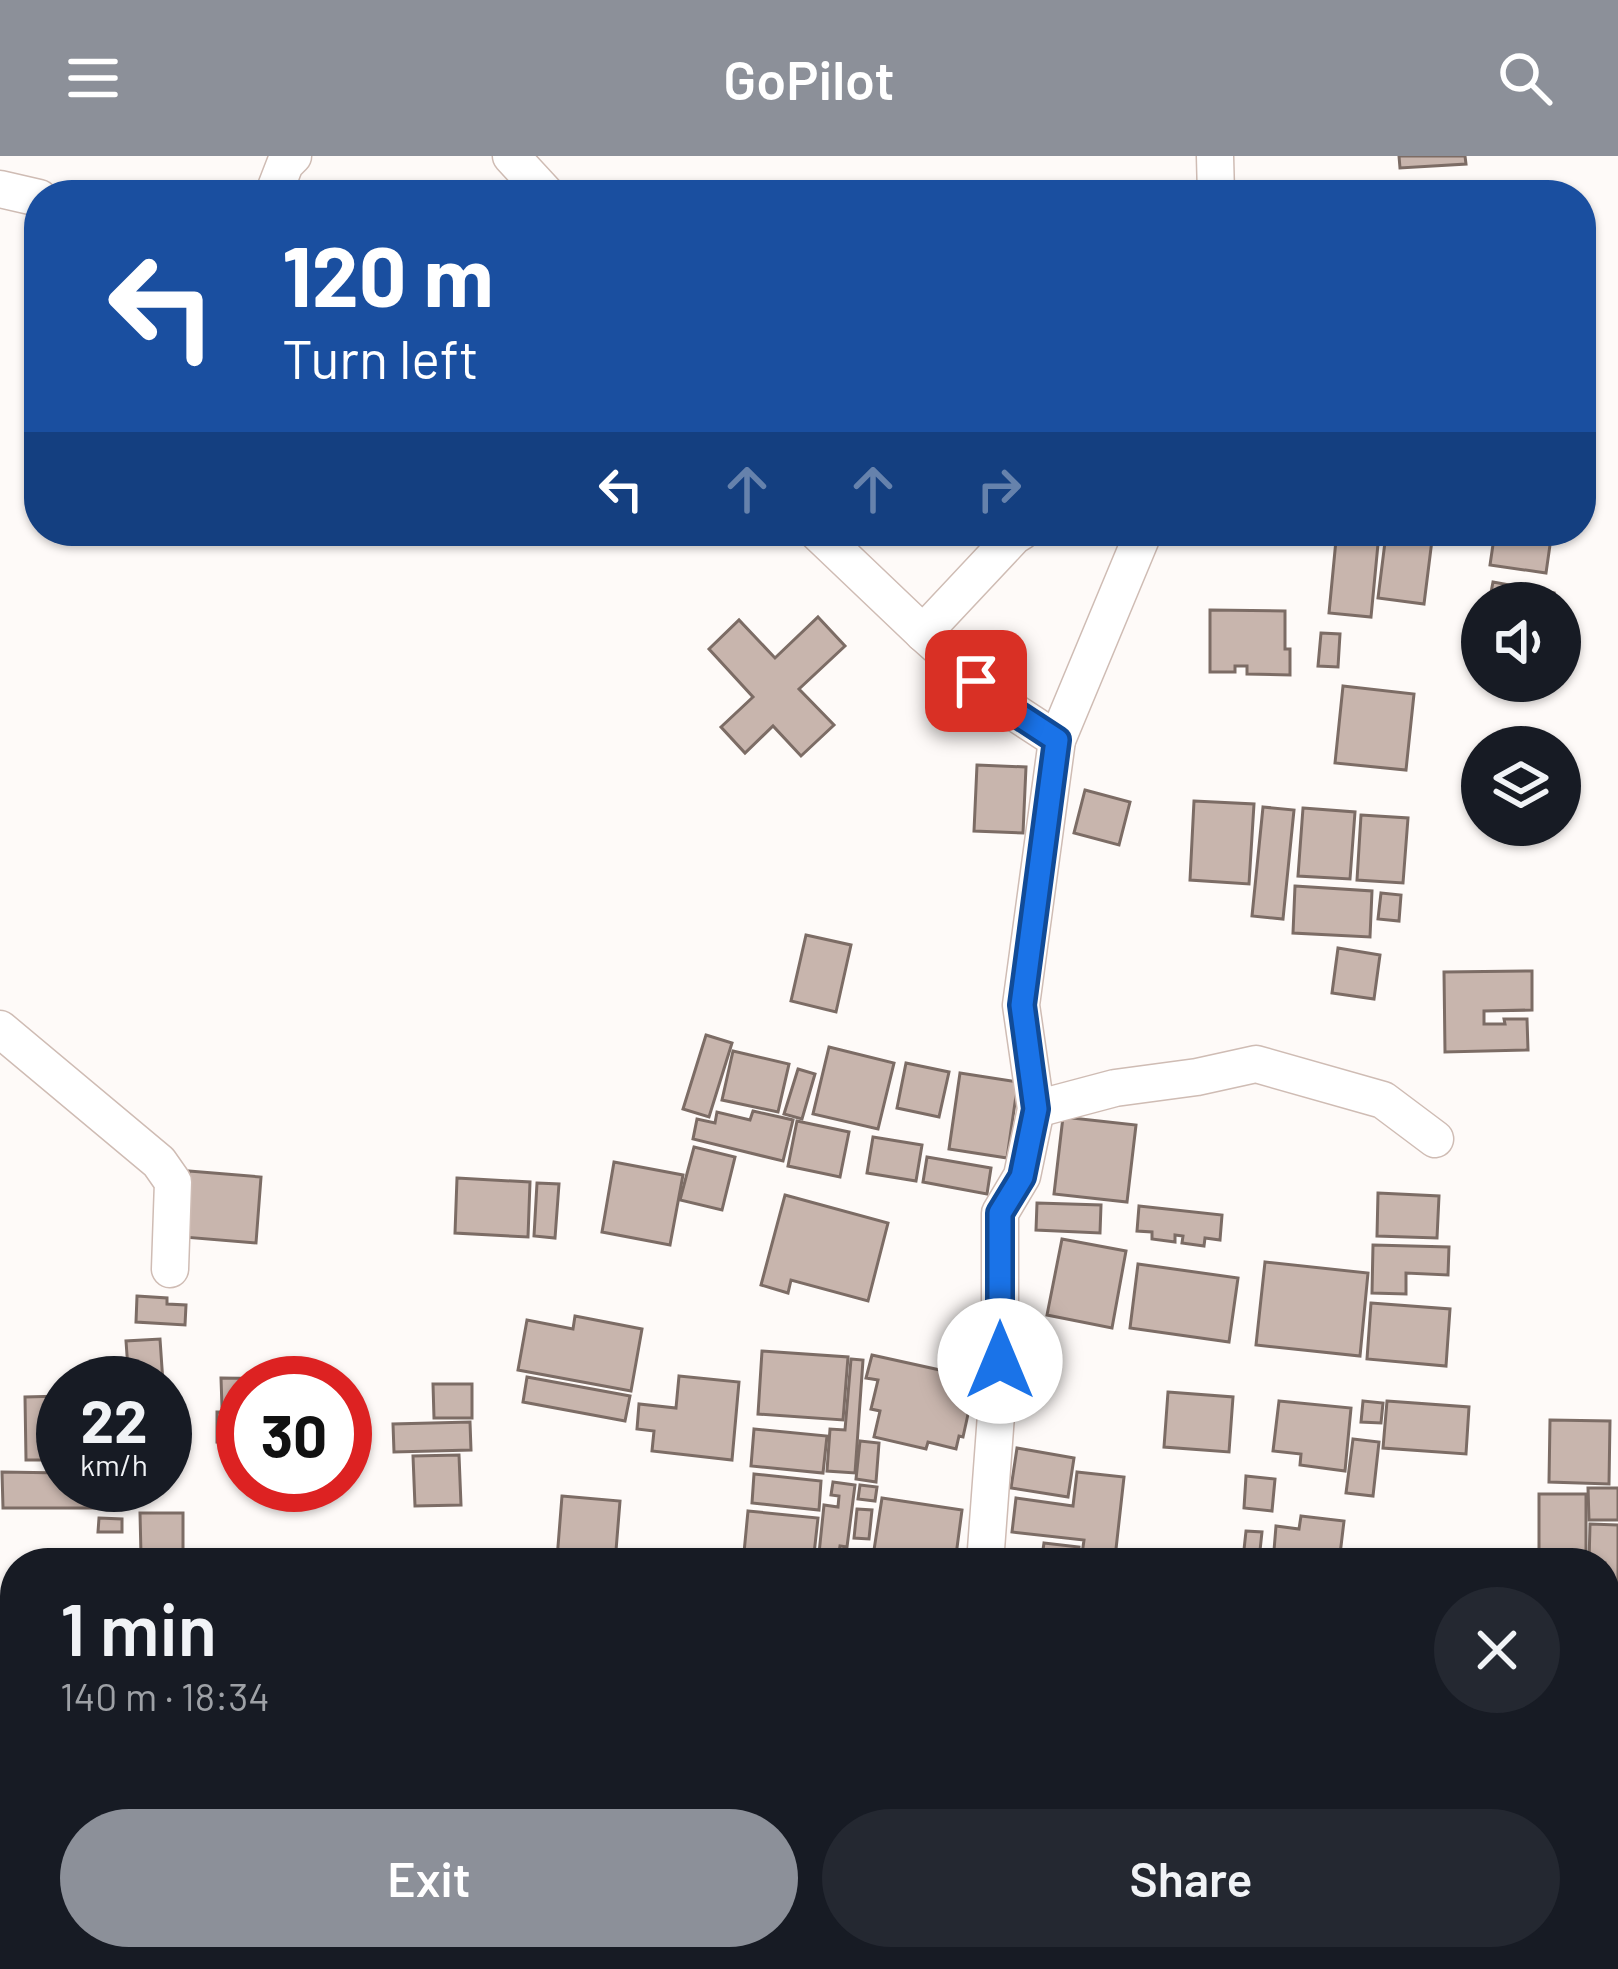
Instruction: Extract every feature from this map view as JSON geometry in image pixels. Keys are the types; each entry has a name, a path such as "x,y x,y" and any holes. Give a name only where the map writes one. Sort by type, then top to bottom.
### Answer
{"street":[{"path":"511,156 533,180"},
{"path":"832,546 1005,706 1057,740"},
{"path":"923,633 1004,546"},
{"path":"986,1548 1000,1361 1000,1213 1022,1177 1036,1109 1022,1005 1057,740 1138,546"},
{"path":"0,1029 159,1162 173,1182 170,1268"},
{"path":"1036,1109 1115,1088 1256,1064 1383,1100 1435,1139"}],"building":[{"path":"1399,156 1465,156 1466,164 1400,168"},
{"path":"1335,546 1378,546 1371,617 1329,613"},
{"path":"1384,546 1431,546 1424,604 1378,598"},
{"path":"1493,546 1550,546 1546,573 1490,565"},
{"path":"1210,610 1285,611 1290,675 1247,674 1247,666 1235,666 1235,672 1210,672"},
{"path":"818,617 845,646 799,689 834,725 801,756 773,726 745,753 721,727 753,697 709,649 739,620 775,658"},
{"path":"1321,633 1340,634 1338,667 1318,666"},
{"path":"1343,686 1414,694 1406,770 1335,763"},
{"path":"977,765 1026,767 1023,833 974,831"},
{"path":"1085,790 1130,802 1119,845 1074,833"},
{"path":"1194,801 1254,804 1249,884 1190,880"},
{"path":"1263,807 1294,810 1283,919 1252,916"},
{"path":"1303,808 1355,812 1350,879 1298,876"},
{"path":"1361,815 1408,818 1403,883 1357,880"},
{"path":"1295,886 1372,891 1370,937 1293,933"},
{"path":"1381,893 1401,895 1399,921 1378,919"},
{"path":"806,935 851,945 836,1012 791,1001"},
{"path":"1338,948 1380,955 1374,999 1332,993"},
{"path":"1532,971 1532,1010 1484,1011 1484,1024 1527,1019 1528,1050 1445,1052 1444,972"},
{"path":"706,1035 732,1043 709,1117 683,1109"},
{"path":"829,1047 894,1063 878,1129 813,1114"},
{"path":"733,1051 789,1064 778,1112 722,1100"},
{"path":"906,1063 949,1072 939,1117 897,1108"},
{"path":"798,1069 815,1074 802,1119 784,1114"},
{"path":"960,1073 1018,1082 1007,1158 949,1149"},
{"path":"753,1111 793,1120 783,1161 693,1139 697,1119 715,1123 717,1112 750,1120"},
{"path":"1063,1117 1136,1125 1127,1202 1054,1194"},
{"path":"797,1121 849,1132 840,1177 788,1166"},
{"path":"873,1137 922,1145 916,1181 867,1173"},
{"path":"694,1147 735,1157 722,1210 680,1200"},
{"path":"927,1157 991,1168 987,1194 923,1182"},
{"path":"614,1162 683,1175 670,1245 602,1232"},
{"path":"189,1171 261,1177 256,1243 183,1237"},
{"path":"457,1178 530,1182 528,1237 455,1233"},
{"path":"537,1183 559,1184 555,1238 534,1236"},
{"path":"1378,1193 1439,1196 1437,1238 1377,1236"},
{"path":"785,1195 888,1223 868,1301 791,1280 788,1293 761,1285"},
{"path":"1037,1203 1101,1205 1100,1233 1036,1230"},
{"path":"1139,1206 1222,1215 1220,1240 1205,1238 1204,1246 1182,1243 1183,1236 1175,1235 1175,1242 1152,1239 1152,1232 1137,1231"},
{"path":"1062,1239 1126,1251 1112,1328 1047,1315"},
{"path":"1373,1245 1449,1247 1448,1275 1406,1273 1406,1294 1372,1293"},
{"path":"1265,1262 1368,1273 1360,1356 1256,1345"},
{"path":"1138,1264 1238,1278 1229,1342 1130,1328"},
{"path":"137,1296 186,1305 185,1325 136,1322"},
{"path":"1371,1303 1450,1309 1446,1366 1367,1359"},
{"path":"575,1316 642,1329 631,1391 518,1370 527,1320 573,1329"},
{"path":"160,1339 161,1356 127,1356 126,1341"},
{"path":"762,1351 848,1357 843,1420 758,1414"},
{"path":"872,1355 976,1378 956,1449 928,1442 926,1449 874,1437 880,1411 871,1409 878,1380 866,1378"},
{"path":"851,1359 863,1360 855,1473 827,1471 830,1429 845,1430"},
{"path":"679,1376 739,1382 732,1460 652,1451 654,1431 637,1429 639,1404 676,1408"},
{"path":"527,1377 630,1396 625,1421 523,1402"},
{"path":"433,1384 472,1384 472,1418 434,1418"},
{"path":"1168,1392 1233,1397 1229,1452 1164,1447"},
{"path":"25,1397 36,1397 36,1460 26,1460"},
{"path":"1279,1401 1351,1408 1345,1471 1300,1465 1301,1454 1273,1451"},
{"path":"1363,1401 1383,1403 1381,1423 1361,1422"},
{"path":"1387,1401 1469,1407 1466,1454 1383,1448"},
{"path":"1550,1420 1610,1421 1609,1484 1549,1482"},
{"path":"470,1422 471,1450 394,1452 393,1424"},
{"path":"754,1429 827,1436 823,1473 751,1466"},
{"path":"1353,1439 1379,1442 1373,1496 1346,1493"},
{"path":"860,1441 879,1443 876,1482 856,1479"},
{"path":"1017,1448 1074,1458 1068,1497 1011,1488"},
{"path":"459,1455 461,1505 415,1506 413,1456"},
{"path":"2,1472 36,1473 36,1508 3,1508"},
{"path":"1077,1472 1124,1477 1116,1548 1083,1548 1084,1540 1012,1532 1016,1498 1073,1506"},
{"path":"754,1474 821,1481 819,1510 752,1503"},
{"path":"1246,1476 1275,1479 1272,1511 1244,1508"},
{"path":"833,1482 855,1485 847,1547 820,1548 824,1505 838,1507 839,1496 831,1495"},
{"path":"860,1485 877,1487 875,1501 858,1499"},
{"path":"1588,1488 1618,1488 1618,1520 1589,1520"},
{"path":"1539,1494 1586,1494 1586,1548 1539,1548"},
{"path":"562,1496 620,1501 616,1548 558,1548"},
{"path":"882,1498 962,1510 957,1548 874,1548"},
{"path":"857,1509 872,1510 869,1539 854,1538"},
{"path":"748,1511 818,1518 815,1548 744,1548"},
{"path":"140,1513 183,1513 183,1548 141,1548"},
{"path":"1301,1516 1344,1521 1341,1548 1274,1548 1276,1526 1299,1529"},
{"path":"99,1518 122,1519 122,1532 98,1532"},
{"path":"1590,1524 1618,1525 1618,1548 1589,1548"},
{"path":"1246,1531 1262,1532 1260,1548 1244,1548"},
{"path":"1044,1543 1079,1547 1079,1548 1043,1548"}],"route":[{"path":"976,681 1057,740 1022,1005 1036,1109 1022,1177 1000,1213 1000,1361"}]}
